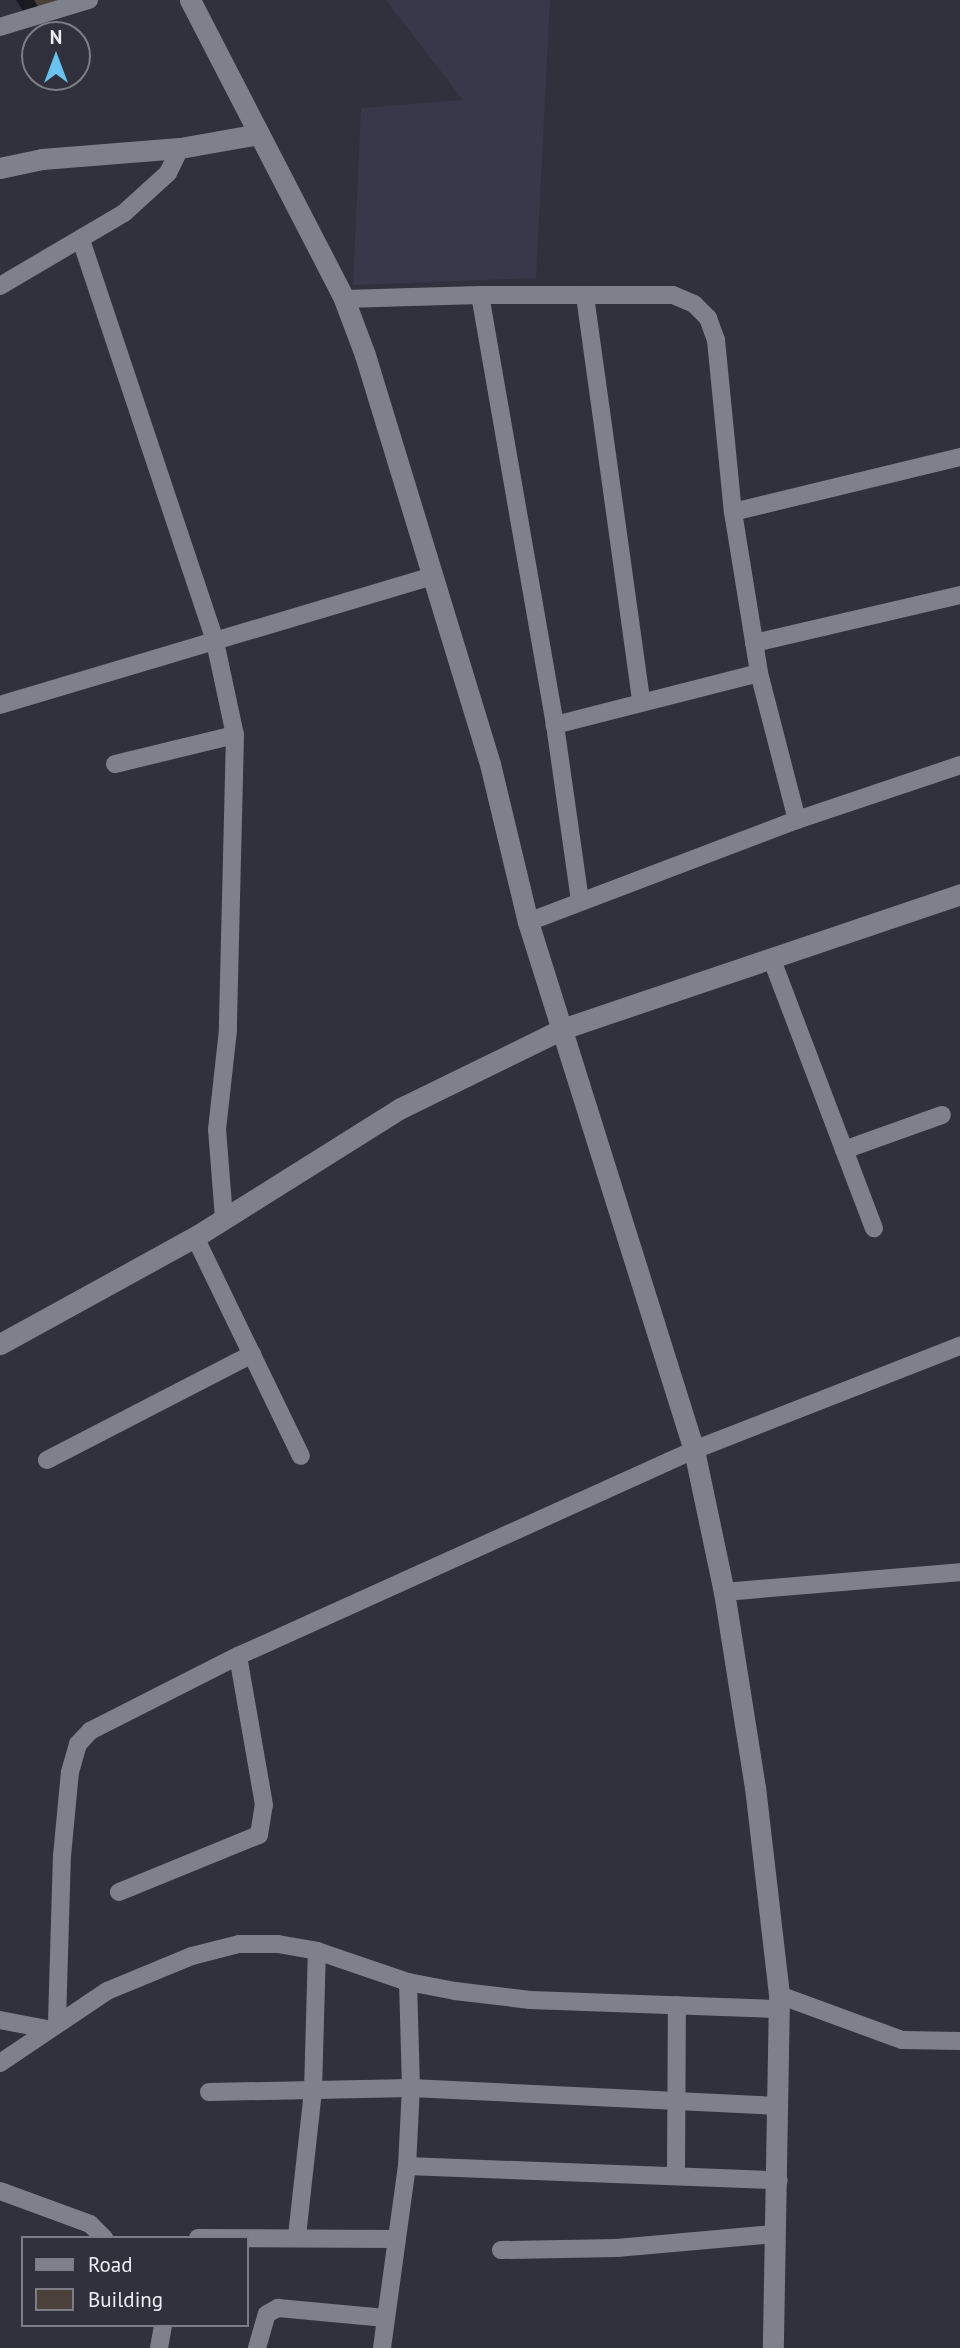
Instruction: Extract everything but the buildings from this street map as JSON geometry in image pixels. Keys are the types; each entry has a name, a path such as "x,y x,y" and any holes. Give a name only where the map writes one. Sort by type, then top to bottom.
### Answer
{"main road":[{"path":"190,0 344,299 489,764 528,922 695,1450 724,1592 755,1787 779,2002 779,2180 773,2348"},
{"path":"0,168 42,159 180,148 259,134"},
{"path":"0,1344 195,1237 401,1108 562,1029 772,960 960,894"}],"street":[{"path":"0,27 89,0"},
{"path":"0,286 124,213 159,181 180,148"},
{"path":"81,240 214,638 235,736 228,1030 217,1129 224,1218"},
{"path":"480,295 555,725 580,901"},
{"path":"344,299 480,295 673,295 695,304 708,318 716,340 733,512 759,673 797,820"},
{"path":"585,296 641,702"},
{"path":"733,512 960,457"},
{"path":"0,705 214,638 432,576"},
{"path":"754,643 960,595"},
{"path":"555,725 759,673"},
{"path":"115,764 235,736"},
{"path":"528,922 797,820 960,765"},
{"path":"772,960 874,1228"},
{"path":"844,1150 942,1115"},
{"path":"195,1237 301,1456"},
{"path":"52,2026 70,1772 78,1744 90,1731 238,1656 695,1450 960,1346"},
{"path":"47,1460 252,1354"},
{"path":"724,1592 960,1572"},
{"path":"119,1892 259,1835 264,1805 238,1656"},
{"path":"0,2063 107,1991 192,1956 239,1944 278,1944 317,1951 408,1982 530,2000 677,2005 779,2002 902,2040 960,2040"},
{"path":"297,2236 313,2091 317,1951"},
{"path":"382,2348 407,2166 411,2088 408,1982"},
{"path":"676,2176 677,2005"},
{"path":"0,2020 52,2026"},
{"path":"209,2092 411,2088 778,2106"},
{"path":"407,2166 779,2180"},
{"path":"0,2191 90,2224 102,2236"},
{"path":"501,2250 617,2248 775,2234"},
{"path":"248,2237 397,2239"},
{"path":"257,2348 267,2314 278,2308 386,2318"},
{"path":"159,2348 163,2327"}],"shaded area":[{"path":"386,0 550,0 536,278 353,285 361,108 463,100"}]}
